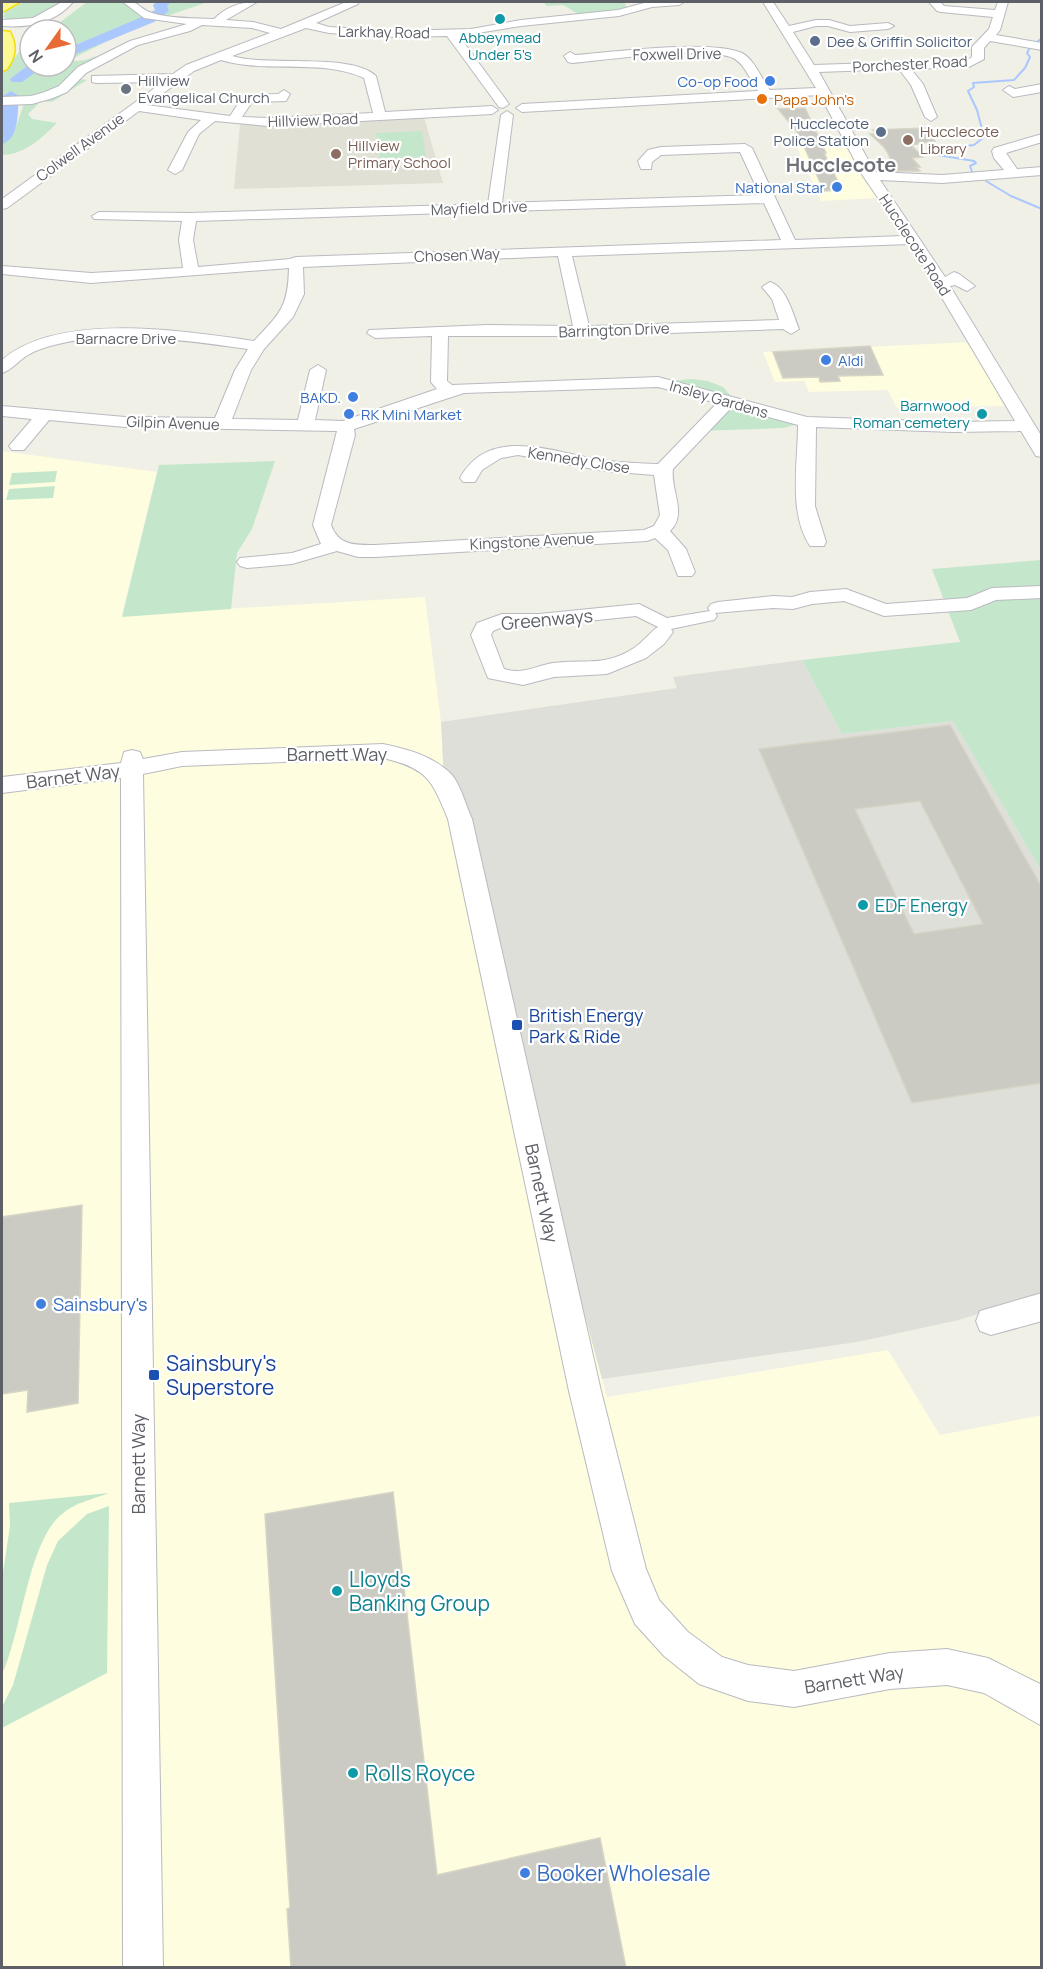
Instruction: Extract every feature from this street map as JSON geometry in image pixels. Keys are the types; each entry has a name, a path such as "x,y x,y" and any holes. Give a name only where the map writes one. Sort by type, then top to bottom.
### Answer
{"highway":[{"path":"2,8 13,2"},
{"path":"2,66 8,54 10,34"}],"street":[{"path":"10,34 24,24 41,20 68,2"},
{"path":"59,18 80,2"},
{"path":"128,2 148,16 253,25 281,33"},
{"path":"218,22 227,13 252,2"},
{"name":"Colwell Avenue","path":"15,194 173,78 219,56 299,26 354,2"},
{"name":"Larkhay Road","path":"299,26 396,34 451,33 491,29 521,22 619,13 651,4 679,2"},
{"name":"Hucclecote Road","path":"768,2 824,91 870,176 941,282 1041,452"},
{"path":"934,2 941,9 999,14"},
{"name":"Porchester Road","path":"811,69 969,63 978,59 978,47 989,37 1003,2"},
{"path":"2,101 32,100 50,95 63,89 82,70 134,43 200,22"},
{"path":"786,30 823,23 850,29 888,26"},
{"path":"451,33 500,110 494,207"},
{"path":"989,37 1041,47"},
{"name":"Foxwell Drive","path":"572,59 700,51 727,53 741,59 766,93"},
{"path":"219,56 248,64 347,68 364,73 370,76 380,117"},
{"path":"903,66 917,84 927,114"},
{"path":"96,79 173,78"},
{"path":"1009,90 1013,93 1041,88"},
{"path":"500,110 518,113 522,108 824,91"},
{"path":"233,120 248,95 283,98"},
{"name":"Hillview Road","path":"135,107 211,118 287,122 500,110"},
{"path":"175,170 194,132 211,118"},
{"path":"1013,173 1001,158 999,151 1041,138"},
{"path":"643,162 649,156 661,151 745,148 790,244"},
{"path":"870,176 942,179 1041,171"},
{"name":"Mayfield Drive","path":"99,216 190,217 769,199"},
{"path":"190,217 186,240 191,272"},
{"name":"Chosen Way","path":"2,270 91,278 191,272 296,261 914,240"},
{"path":"564,252 582,332"},
{"path":"221,424 243,370 258,346 285,317 296,294 296,261"},
{"path":"941,282 952,281 954,277 967,286"},
{"name":"Barrington Drive","path":"375,333 582,332 790,326 779,299 764,286"},
{"path":"440,331 439,382 448,391"},
{"name":"Barnacre Drive","path":"2,368 25,349 75,336 159,336 258,346"},
{"path":"304,426 318,370"},
{"name":"Insley Gardens","path":"345,426 448,391 464,388 658,382 807,422 953,427 1026,426"},
{"path":"685,572 681,552 672,541 659,532 669,519 671,508 663,481 663,470 703,430 713,415 729,401"},
{"name":"Gilpin Avenue","path":"2,411 125,422 345,426"},
{"path":"18,446 44,416"},
{"path":"807,422 806,506 817,542"},
{"path":"247,562 295,560 312,555 334,544 327,539 322,525 346,435 345,426"},
{"name":"Kennedy Close","path":"469,478 475,467 496,453 518,450 604,466 663,470"},
{"name":"Kingstone Avenue","path":"334,544 358,551 375,551 659,532"},
{"path":"664,626 712,612 773,602 793,603 810,598 846,595 884,610 971,604 997,593 1041,592"},
{"name":"Greenways","path":"639,610 664,626 657,641 621,664 587,670 571,668 545,671 527,678 495,674 481,635 484,627 502,620 539,620 639,610"},
{"name":"Barnett Way","path":"143,1968 132,763 383,751 405,756 429,768 444,781 460,819 585,1391 629,1571 647,1612 676,1644 712,1671 747,1683 794,1689 890,1671 947,1667 988,1676 1023,1694 1041,1708"},
{"name":"Barnet Way","path":"2,767 132,763"},
{"name":"Barnet Way","path":"2,785 132,763"}],"shaded area":[{"path":"24,2 62,2 44,17 18,18 18,20 10,21 3,17 5,12"},
{"path":"87,2 128,2 156,19 139,25 78,56 78,18 66,18"},
{"path":"165,2 208,2 167,16 158,14 162,11 160,5"},
{"path":"543,2 620,2 625,3 627,9 580,15 563,5 547,6"},
{"path":"18,53 18,78 87,80 52,102 38,101 38,104 28,114 32,119 57,123 39,140 25,149 2,155 2,143 14,132 25,101 30,100 2,97 2,74"},
{"path":"109,55 78,74 78,61"},
{"name":"Hillview Primary School","path":"424,117 443,183 234,189 240,124 278,125"},
{"path":"422,131 426,157 380,159 376,133"},
{"path":"793,139 845,139 878,198 821,201"},
{"path":"970,342 1004,406 897,408 888,390 809,392 804,381 775,382 763,352"},
{"path":"692,379 708,381 723,387 736,402 807,422 783,428 699,431 730,401 658,382"},
{"path":"2,451 157,472 122,615 425,597 441,722 444,781 607,1397 888,1350 940,1435 1042,1415 1041,1967 2,1968"},
{"path":"275,461 252,529 237,553 231,609 122,617 159,465"},
{"path":"57,471 55,482 9,485 12,473"},
{"path":"55,486 53,498 6,500 9,489"},
{"path":"1041,560 1041,870 953,721 842,734 802,660 960,642 932,569"},
{"name":"EDF Energy","path":"802,660 842,734 953,721 1041,870 1041,1293 959,1320 857,1342 602,1379 444,781 441,722 677,688 673,677"},
{"path":"109,1493 72,1507 50,1527 33,1565 15,1635 2,1674 2,1579 10,1526 9,1503"},
{"path":"109,1506 107,1673 2,1728 2,1707 13,1685 47,1565 58,1541 87,1514"}],"building":[{"path":"805,108 842,190 824,191 798,133 778,109"},
{"path":"927,128 935,141 911,145 923,157 912,158 920,167 916,167 920,171 892,171 889,155 870,134 876,134 873,130"},
{"name":"Aldi","path":"870,346 883,375 838,376 840,381 820,382 819,377 783,378 773,352"},
{"name":"EDF Energy","path":"950,725 1041,886 1041,1083 912,1103 759,749","holes":["920,801 983,924 914,934 855,809"]},
{"name":"Sainsbury's","path":"82,1205 78,1403 27,1412 28,1390 2,1394 2,1217"},
{"path":"393,1492 437,1875 600,1838 626,1968 291,1968 287,1909 290,1908 265,1514"}],"waterway":[{"path":"78,49 149,19 162,11 160,5 165,2"},
{"path":"1034,44 1042,38"},
{"path":"973,174 970,166 976,163 974,161 932,154 930,150 974,145 984,137 977,110 968,91 974,87 973,83 1014,80 1025,68 1030,57 1027,53 1030,47"},
{"path":"2,139 6,135 11,96"},
{"path":"986,181 1011,196 1042,209"}],"place":[{"name":"Abbeymead Under 5's","path":"500,19"},
{"name":"Dee & Griffin Solicitor","path":"815,41"},
{"name":"Co-op Food","path":"770,81"},
{"name":"Hillview Evangelical Church","path":"126,89"},
{"name":"Papa John's","path":"762,99"},
{"name":"Hucclecote Police Station","path":"881,132"},
{"name":"Hucclecote Library","path":"908,140"},
{"name":"Hillview Primary School","path":"336,154"},
{"name":"National Star","path":"837,187"},
{"name":"Aldi","path":"826,360"},
{"name":"BAKD.","path":"353,397"},
{"name":"RK Mini Market","path":"349,414"},
{"name":"Barnwood Roman cemetery","path":"982,414"},
{"name":"EDF Energy","path":"863,905"},
{"name":"British Energy Park & Ride","path":"517,1025"},
{"name":"Sainsbury's","path":"41,1304"},
{"name":"Sainsbury's Superstore","path":"154,1375"},
{"name":"Lloyds Banking Group","path":"337,1591"},
{"name":"Rolls Royce","path":"353,1773"},
{"name":"Booker Wholesale","path":"525,1873"}],"district":[{"name":"Hucclecote","path":"841,164"}]}
